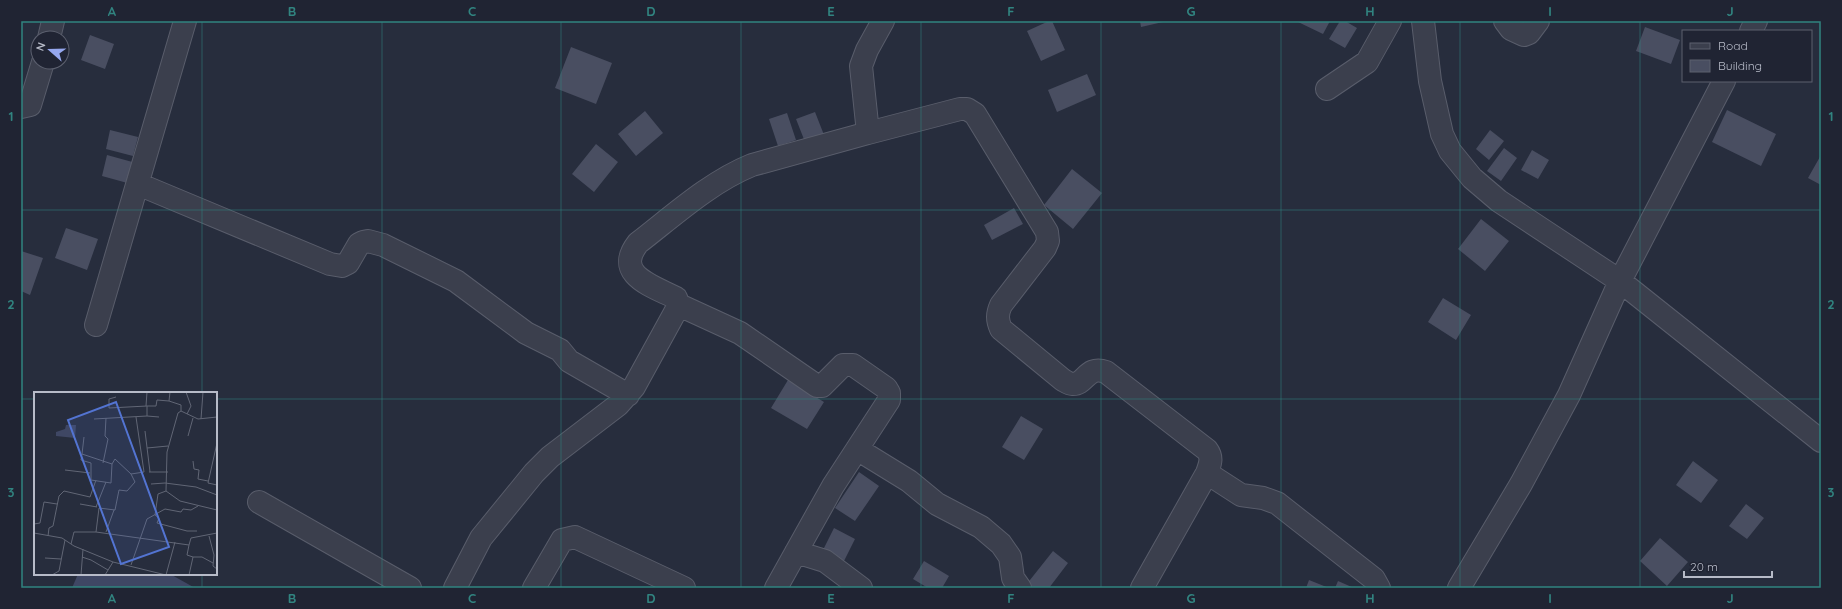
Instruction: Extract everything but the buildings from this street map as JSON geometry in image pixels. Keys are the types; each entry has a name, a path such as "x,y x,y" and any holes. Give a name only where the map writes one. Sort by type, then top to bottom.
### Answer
{"street":[{"path":"96,325 185,21"},
{"path":"868,132 861,66 867,50 883,21"},
{"path":"1328,89 1367,62 1390,21"},
{"path":"1505,21 1511,28 1524,35 1529,33 1538,21"},
{"path":"1751,30 1756,21"},
{"path":"1424,22 1430,81 1442,134 1450,151 1472,178 1499,201 1620,281 1821,441"},
{"path":"21,107 30,105 41,70"},
{"path":"1459,588 1521,484 1568,395 1620,281 1723,82"},
{"path":"776,588 832,486 889,400 889,393 886,388 853,365 848,364 843,365 822,386 817,386 740,333 679,305 676,298 639,279 630,267 632,251 638,243 721,180 739,170 868,132 960,109 967,109 975,114 1043,224 1048,241 1045,248 1001,305 997,313 997,321 1001,329 1072,384 1078,382 1092,371 1098,369 1106,372 1207,450 1211,455 1211,462 1207,473 1142,588"},
{"path":"138,184 330,264 342,266 348,263 359,244 363,242 368,241 383,245 456,281 526,333 560,350 569,361 628,395"},
{"path":"455,588 480,538 534,473 550,457 618,405 628,395 634,387 679,305"},
{"path":"857,449 909,481 937,504 981,527 1001,544 1010,557 1013,578 1020,588"},
{"path":"1207,473 1240,495 1263,498 1278,503 1374,579 1379,588"},
{"path":"259,502 410,588"},
{"path":"534,588 562,540 575,537 684,588"},
{"path":"796,552 825,561 861,588"}],"water":[{"path":"78,575 172,575 195,588 72,588"}]}
